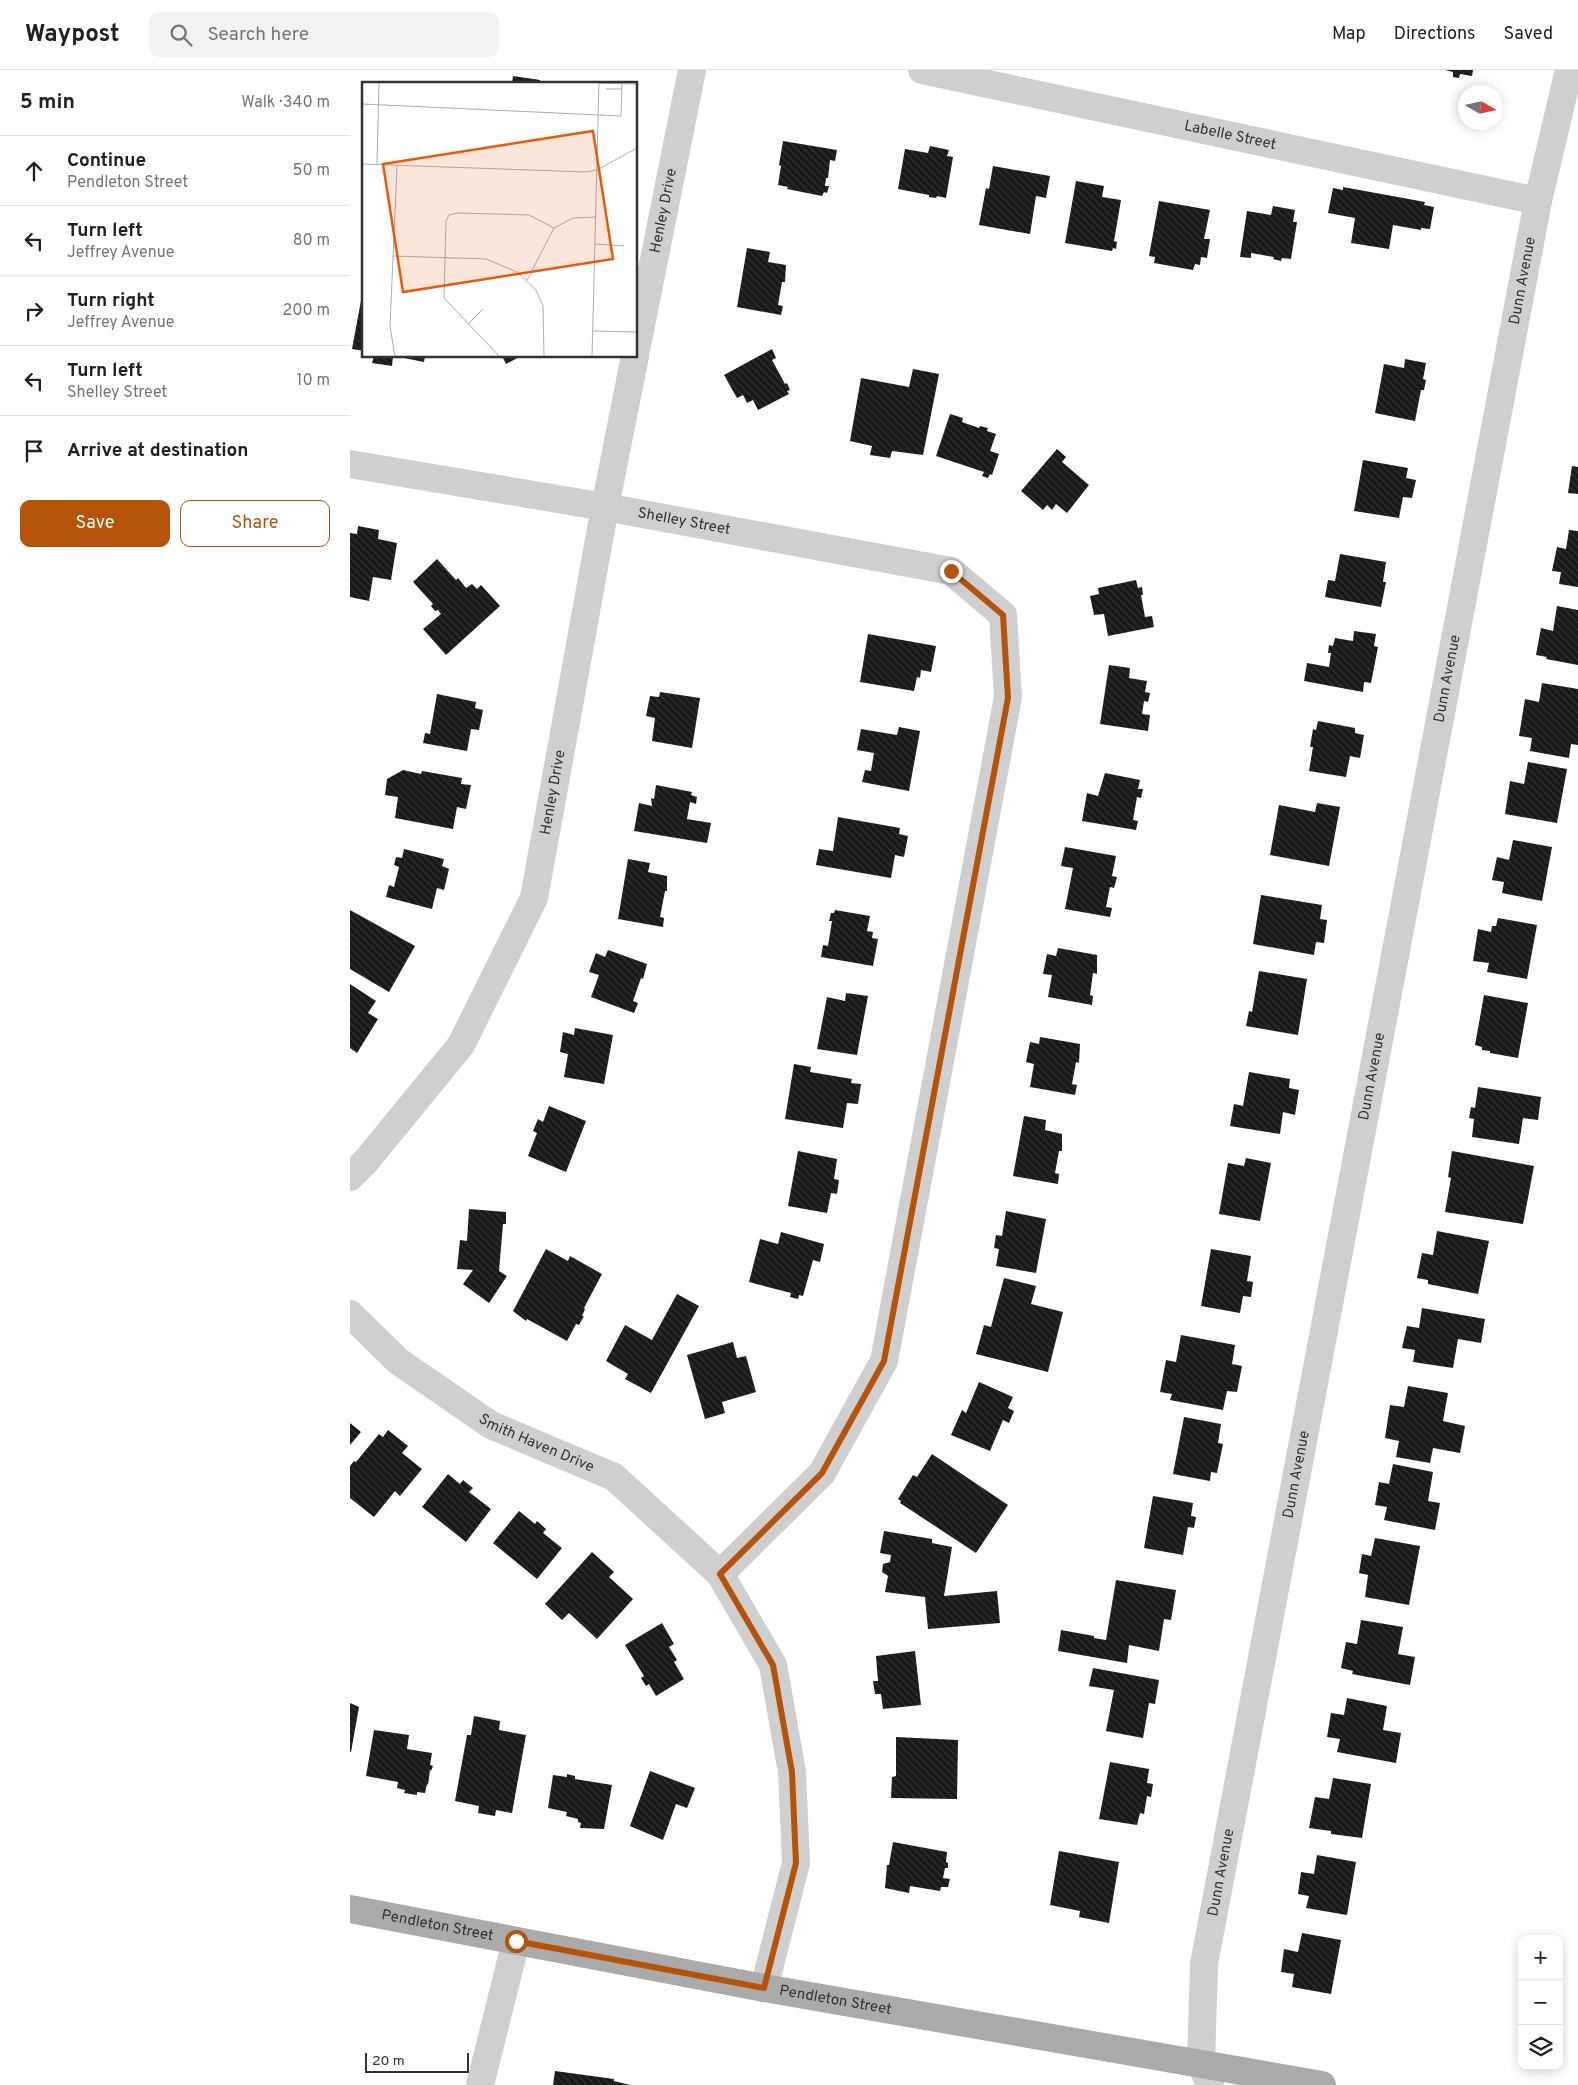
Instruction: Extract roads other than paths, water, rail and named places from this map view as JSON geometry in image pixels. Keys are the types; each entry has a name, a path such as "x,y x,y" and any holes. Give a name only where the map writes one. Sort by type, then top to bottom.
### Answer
{"main road":[{"name":"Pendleton Street","path":"350,1909 1206,2074 1322,2085"}],"street":[{"name":"Henley Drive","path":"638,340 692,70"},
{"name":"Labelle Street","path":"922,70 1538,201"},
{"name":"Dunn Avenue","path":"1206,2074 1204,1964 1538,201 1568,70"},
{"name":"Henley Drive","path":"350,1177 366,1161 461,1045 534,898 605,507 635,358"},
{"name":"Shelley Street","path":"350,464 605,507 951,571 1003,615 1008,698 884,1361 822,1473 720,1574"},
{"name":"Smith Haven Drive","path":"350,1314 398,1361 491,1425 614,1477 720,1574 773,1665 792,1772 796,1863 764,1988"},
{"path":"480,2085 516,1941"}]}
